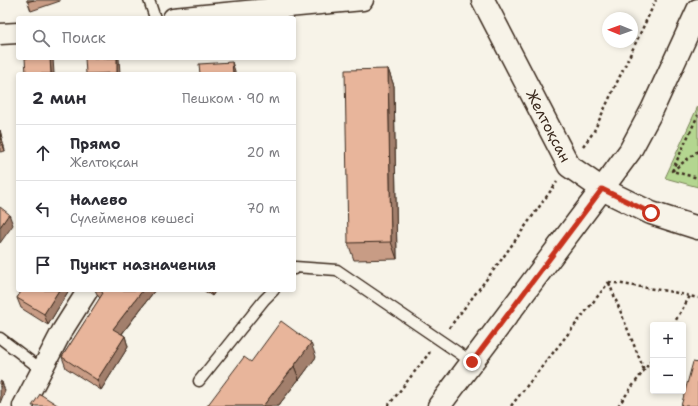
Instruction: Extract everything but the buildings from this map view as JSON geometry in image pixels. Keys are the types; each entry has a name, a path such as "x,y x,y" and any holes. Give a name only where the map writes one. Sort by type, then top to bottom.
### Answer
{"main road":[{"name":"Желтоқсан","path":"483,0 568,166 602,189 651,213 698,228"},
{"path":"439,406 630,151 652,110 698,10"}],"street":[{"path":"193,16 363,0"},
{"path":"0,34 16,33"},
{"path":"22,406 62,331 87,292"}],"lane":[{"path":"149,0 154,16"},
{"path":"296,268 337,270 472,362"},
{"path":"199,381 272,292"},
{"path":"0,338 42,370"}],"path":[{"path":"388,406 499,263 593,133 656,0"},
{"path":"672,171 698,115"},
{"path":"672,171 698,151"},
{"path":"672,171 698,178"},
{"path":"609,282 673,292 698,298"},
{"path":"609,282 644,370"},
{"path":"510,406 609,282"},
{"path":"675,322 690,296"},
{"path":"618,406 650,362"}],"green space":[{"path":"698,106 698,187 665,178"}],"route":[{"path":"472,362 602,189 651,213"}]}
